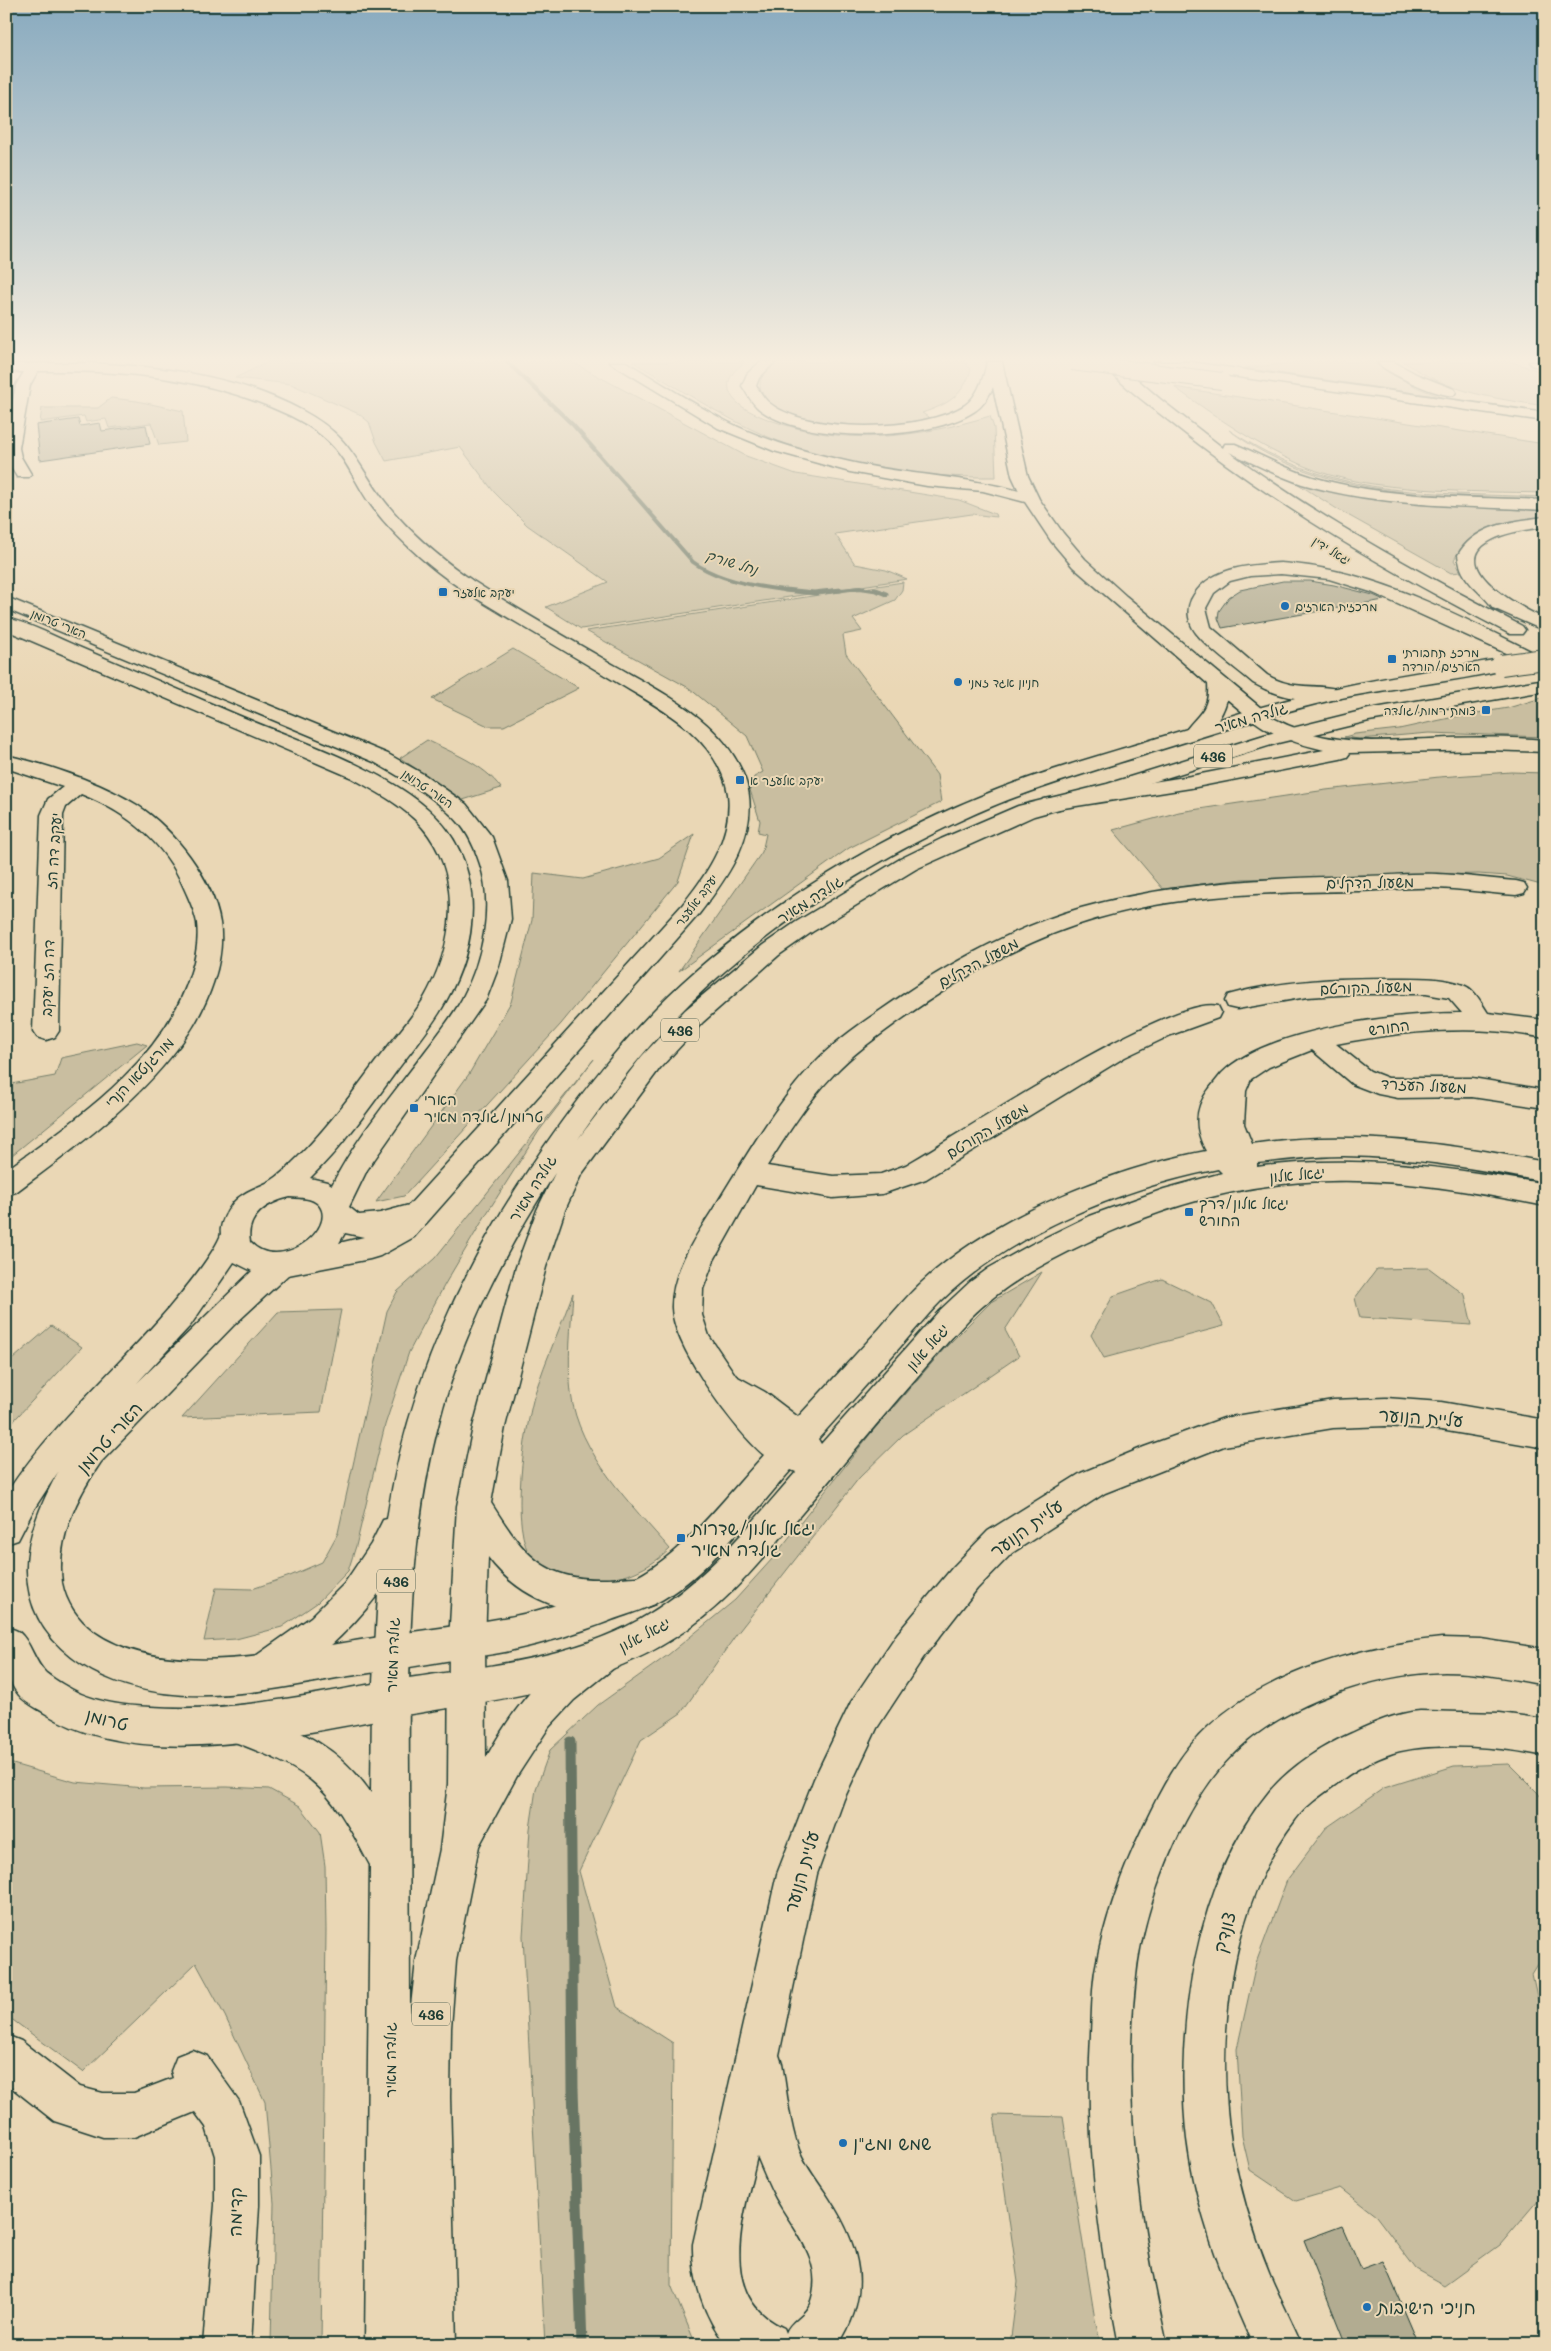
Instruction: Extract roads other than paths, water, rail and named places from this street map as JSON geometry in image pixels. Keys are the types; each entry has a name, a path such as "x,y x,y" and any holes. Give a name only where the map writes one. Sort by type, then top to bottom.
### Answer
{"main road":[{"name":"יעקב אלעזר","path":"290,1262 334,1256 370,1248 404,1229 425,1208 499,1122 680,922 711,883 727,857 737,830 740,803 734,776 719,750 694,724 657,699 477,592 437,563 405,535 387,514 359,472"},
{"path":"872,472 927,481 984,486 1031,499"},
{"path":"1019,472 1031,499 1057,537 1079,563 1256,714 1288,735 1332,746 1379,748 1482,744 1545,746"},
{"name":"יגאל ידין","path":"1248,472 1290,502 1434,589 1545,644"},
{"path":"1266,472 1358,531 1429,570 1545,626"},
{"path":"1287,472 1336,488 1416,498 1545,505"},
{"path":"1519,614 1477,581 1468,567 1466,557 1471,547 1493,532 1545,522"},
{"name":"יגאל ידין","path":"1350,562 1417,600 1498,642"},
{"path":"1334,694 1289,691 1270,685 1260,679 1203,630 1198,622 1196,608 1204,594 1220,580 1248,571 1285,568 1323,572 1377,587 1545,665"},
{"name":"הארי טרומן","path":"6,602 381,758 418,779 458,809 484,842 498,880 499,919 487,966 474,1000 356,1165 336,1210"},
{"name":"הארי טרומן","path":"6,623 357,773 391,792 429,821 451,850 462,886 463,920 450,964 438,995 320,1154 282,1188"},
{"name":"גולדה מאיר","path":"389,2345 390,1700 395,1587 404,1509 433,1386 453,1332 498,1241 549,1159 599,1090 643,1038 702,979 775,922 852,872 906,840 964,811 989,801 1256,714 1334,694 1501,665 1545,660"},
{"path":"1194,733 1204,724 1218,703 1218,682"},
{"name":"גולדה מאיר","path":"432,2345 428,2096 430,2028 436,1961 458,1849 467,1784 467,1642 474,1506 486,1444 531,1267 551,1210 575,1163 651,1062 694,1016 771,950 804,927 908,864 1011,817 1288,735 1368,715 1544,685"},
{"path":"1051,804 1182,784 1312,758 1379,748"},
{"name":"מורגנטאו הנרי","path":"6,761 117,802 139,818 165,840 180,859 193,880 208,923 208,948 199,994 184,1023 161,1054 104,1109 6,1184"},
{"name":"יעקב דה הז","path":"49,925 52,816 56,804 77,786"},
{"name":"משעול הדקלים","path":"821,1468 792,1446 752,1426 710,1366 696,1342 686,1312 690,1283 711,1235 783,1119 818,1075 857,1038 912,998 961,968 1012,943 1060,923 1118,906 1213,890 1296,884 1404,883 1423,881 1516,888"},
{"name":"דה הז יעקב","path":"46,1031 49,925"},
{"name":"משעול הקורטם","path":"1237,1001 1307,989 1356,986 1426,986 1456,991 1465,998 1482,1021"},
{"name":"משעול הקורטם","path":"749,1174 833,1187 882,1184 916,1172 1116,1051 1162,1029 1209,1012"},
{"name":"החורש","path":"1236,1164 1231,1124 1233,1091 1241,1072 1254,1062 1272,1053 1316,1040 1384,1026 1482,1021 1545,1029"},
{"name":"משעול העזרד","path":"1316,1040 1347,1066 1377,1085 1406,1087 1460,1086 1499,1090 1545,1099"},
{"name":"יגאל אלון","path":"390,1700 548,1671 602,1655 636,1642 696,1603 735,1565 957,1312 1004,1273 1060,1242 1134,1209 1197,1189 1236,1164 1315,1147 1359,1147 1432,1154 1545,1172"},
{"name":"יגאל אלון","path":"467,1642 511,1634 583,1614 643,1592 672,1575 694,1555 930,1293 956,1269 982,1250 1040,1220 1115,1186 1181,1165 1236,1164 1429,1176 1545,1195"},
{"path":"298,1186 319,1190 329,1197 336,1210 336,1225 326,1243 314,1253 290,1262 266,1264 252,1260 238,1247 235,1236 236,1223 248,1206 266,1193 298,1186"},
{"name":"יעקב אלעזר","path":"336,1210 352,1224 376,1226 425,1208"},
{"name":"הארי טרומן","path":"6,1528 16,1506 40,1469 112,1387 178,1318 218,1265 235,1236"},
{"name":"הארי טרומן","path":"290,1262 237,1302 90,1452 70,1482 57,1508 47,1537 44,1558 45,1583 52,1608 69,1634 92,1653 123,1667 187,1678 223,1678 467,1642"},
{"name":"עליית הנוער","path":"767,2345 748,2334 734,2314 723,2293 716,2268 716,2244 797,1874 827,1792 864,1715 910,1646 965,1578 1000,1542 1093,1483 1155,1457 1224,1432 1333,1414 1386,1412 1441,1416 1545,1434"},
{"path":"474,1506 513,1561 534,1580 558,1590 585,1595 614,1597 643,1592"},
{"path":"262,1672 313,1639 352,1602 382,1556 404,1509"},
{"name":"טרומן","path":"6,1644 10,1655 28,1679 51,1698 84,1714 120,1724 152,1728 238,1725"},
{"path":"458,1849 502,1765 527,1726 550,1698 602,1655"},
{"path":"1143,2345 1129,2280 1116,2196 1109,2128 1110,2052 1116,1971 1128,1918 1146,1861 1171,1810 1200,1765 1227,1734 1272,1704 1324,1680 1374,1665 1443,1655 1495,1658 1545,1667"},
{"path":"238,1725 287,1719 390,1700"},
{"path":"238,1725 301,1754 332,1774 372,1830 391,1865"},
{"name":"צונדק","path":"1278,2345 1260,2309 1230,2235 1216,2178 1206,2109 1206,2050 1211,1988 1221,1933 1243,1875 1259,1840 1283,1805 1317,1775 1350,1752 1412,1730 1492,1730 1545,1738"},
{"name":"עליית הנוער","path":"759,2053 775,2140 783,2165 827,2234 838,2270 837,2294 829,2318 816,2337 804,2345"},
{"name":"קדימה","path":"6,2056 69,2106 103,2115 134,2115 198,2079 224,2116 237,2156 237,2205 227,2345"}],"waterway":[{"name":"נחל שורק","path":"614,472 693,562 703,569 728,579 755,586 788,590"},
{"name":"נחל שורק","path":"832,591 860,588 878,591"},
{"name":"נחל שורק","path":"788,590 814,593 832,591"},
{"name":"נחל שורק","path":"788,590 794,591"},
{"name":"נחל שורק","path":"832,591 841,590"},
{"name":"נחל שורק","path":"878,591 886,594"},
{"path":"570,1742 573,2089 582,2345"}],"place":[{"name":"יעקב אלעזר","path":"443,592"},
{"name":"מרכזית הארזים","path":"1285,606"},
{"name":"מרכז תחבורתי הארזים/הורדה","path":"1392,659"},
{"name":"חניון אגד זמני","path":"958,682"},
{"name":"צומת רמות/גולדה","path":"1486,710"},
{"name":"יעקב אלעזר א","path":"740,780"},
{"name":"הארי טרומן/גולדה מאיר","path":"414,1108"},
{"name":"יגאל אלון/דרך החורש","path":"1189,1212"},
{"name":"יגאל אלון/שדרות גולדה מאיר","path":"681,1538"},
{"name":"שמש ומג\"ן","path":"843,2143"},
{"name":"חניכי הישיבות","path":"1367,2307"}]}
